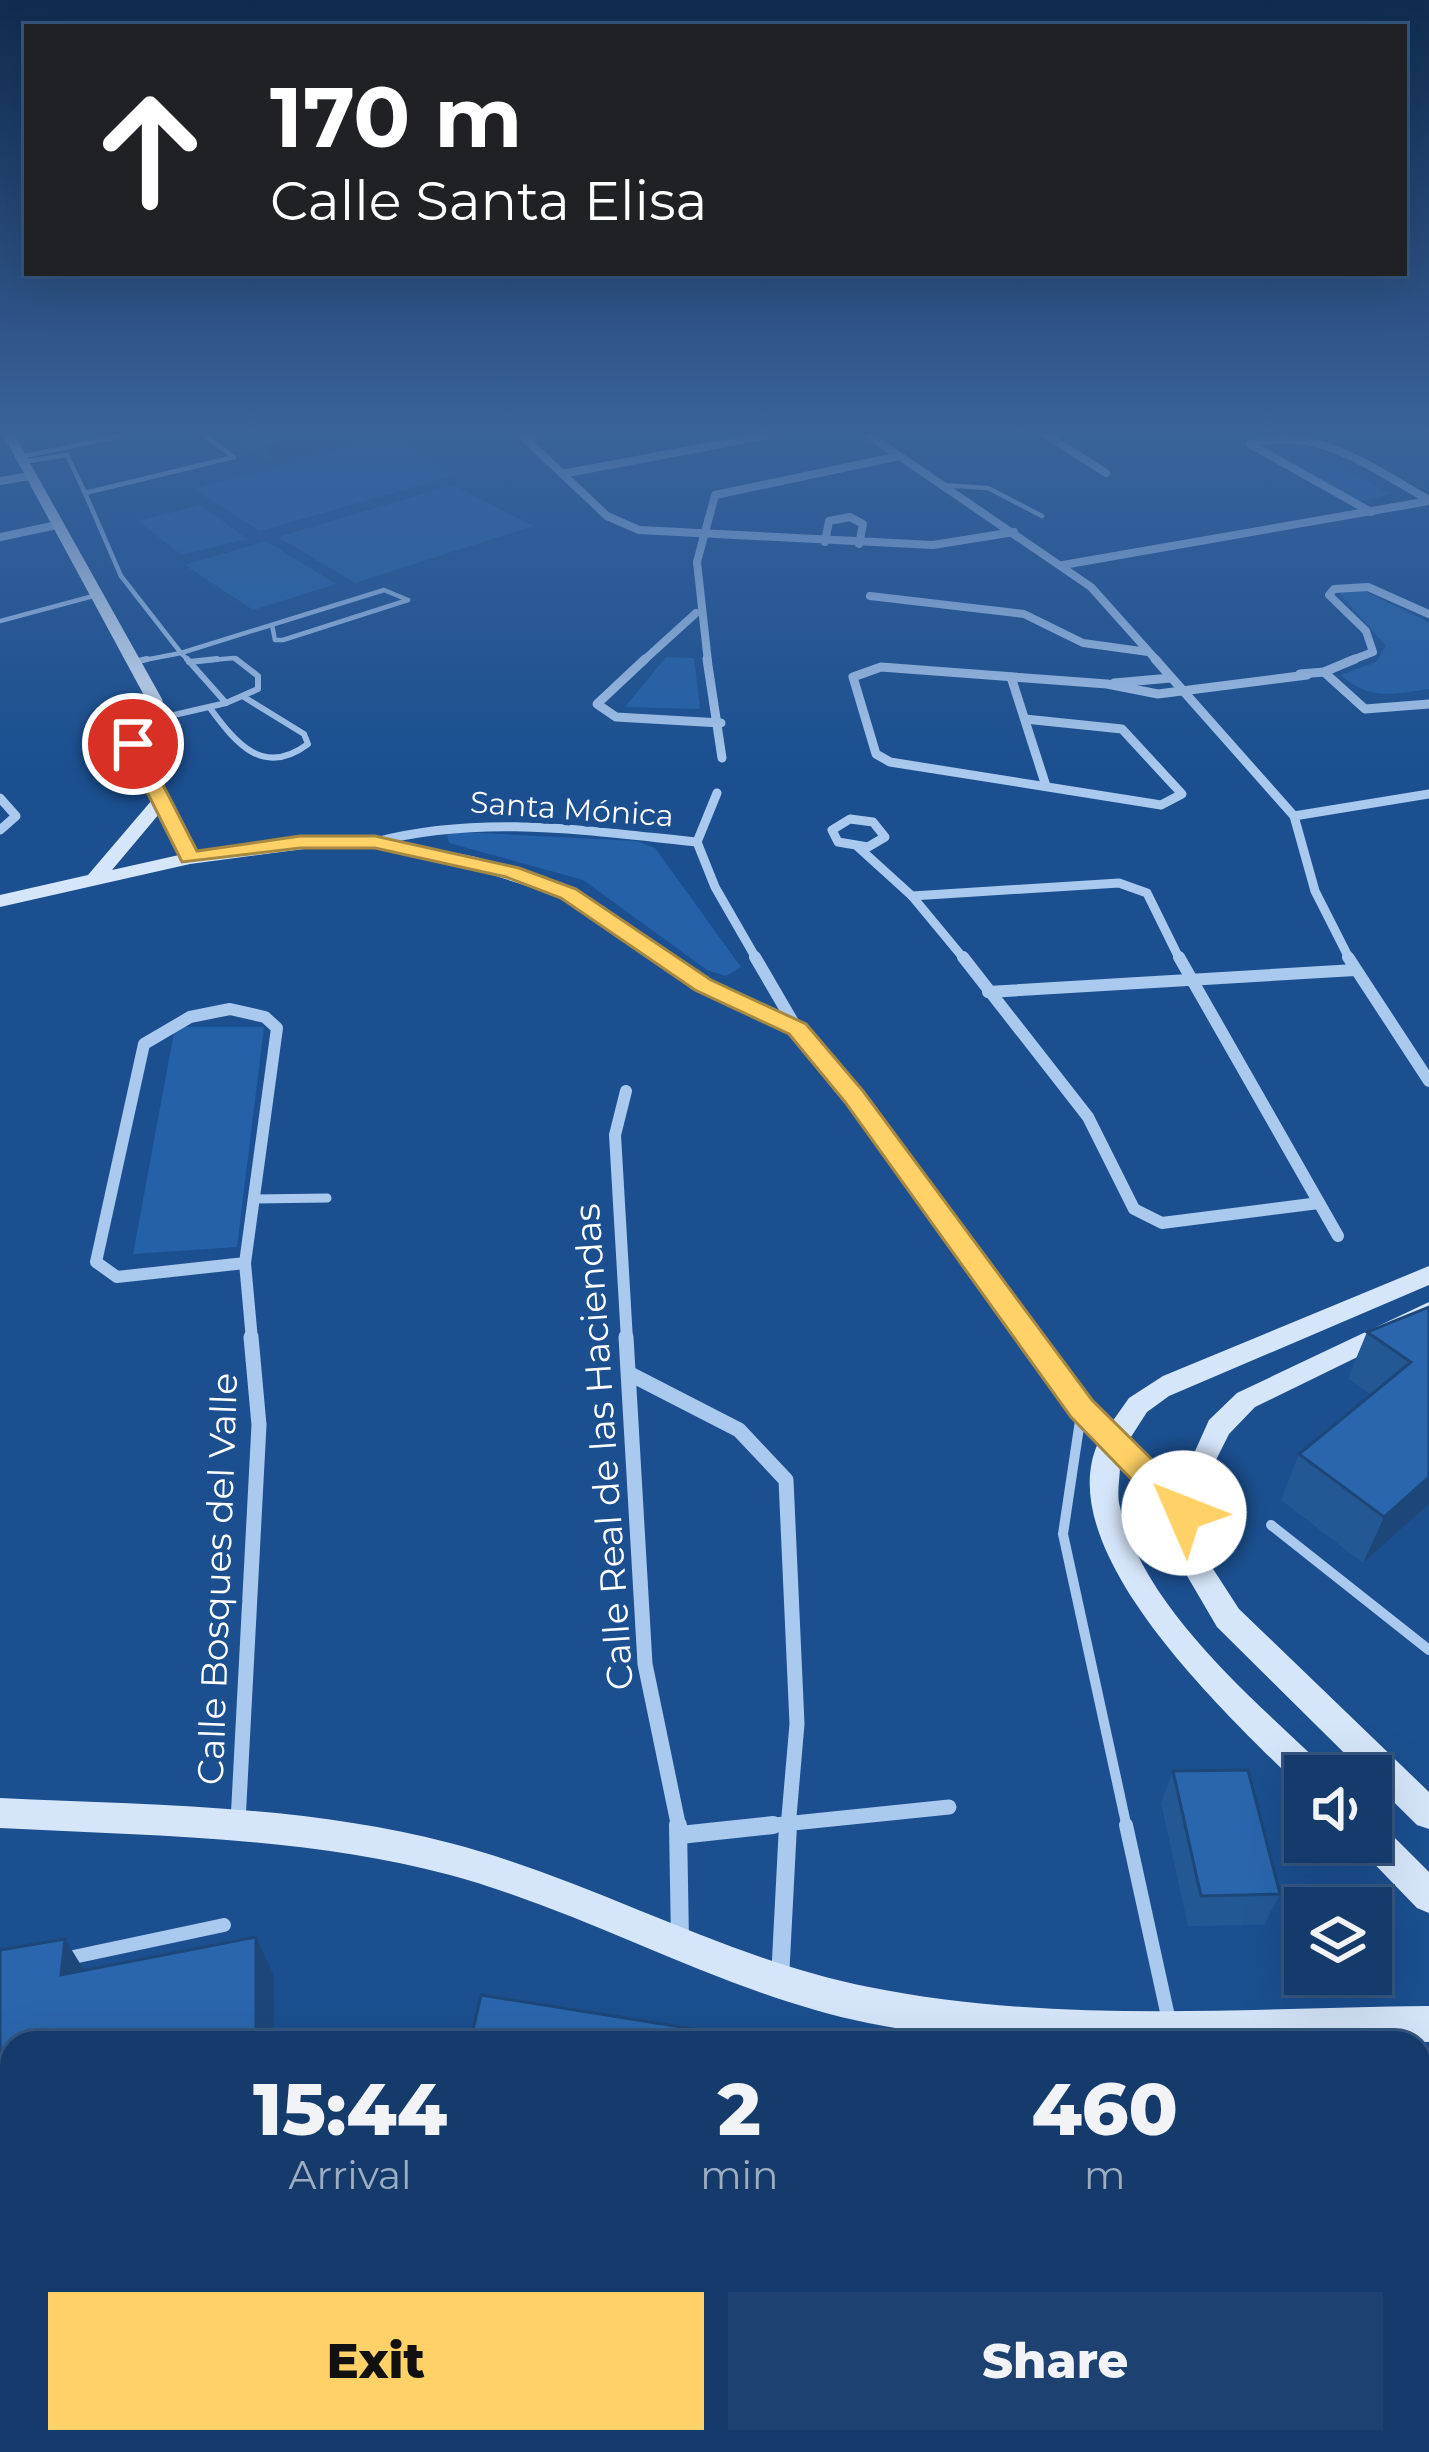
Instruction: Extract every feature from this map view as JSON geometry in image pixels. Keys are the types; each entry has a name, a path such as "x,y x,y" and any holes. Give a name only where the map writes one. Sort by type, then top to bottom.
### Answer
{"street":[{"path":"68,543 157,705 134,731 133,744 158,804 190,858"},
{"path":"696,543 696,613 721,723 722,758"},
{"path":"850,543 943,543"},
{"path":"1031,543 1091,587 1294,816 1315,891 1355,970 1429,1081"},
{"path":"1063,565 1189,543"},
{"path":"1025,719 1102,724 1130,732 1182,794 1160,805 882,758 853,677 881,668 1106,684 1146,693 1185,692 1324,672 1360,660 1374,645 1329,592 1352,586 1375,589 1429,614"},
{"path":"871,596 1024,614 1083,643 1148,652"},
{"path":"696,613 597,704 616,717 721,723"},
{"path":"1324,672 1365,709 1429,704"},
{"path":"1011,677 1046,785"},
{"path":"1106,684 1171,678"},
{"path":"717,793 697,842 715,887 797,1029 854,1096 1082,1408 1184,1513"},
{"path":"1294,816 1429,794"},
{"path":"0,798 13,808 13,821 0,830"},
{"path":"94,880 158,804"},
{"path":"858,847 881,842 882,827 860,819 835,826 834,838 858,847 912,896 1072,1092 1134,1209 1143,1216 1162,1223 1319,1203"},
{"name":"Santa Mónica","path":"375,842 435,826 482,823 697,842"},
{"path":"0,901 190,858 300,842 375,842 470,861 568,893 703,985 797,1029"},
{"path":"912,896 1119,883 1147,892 1191,981 1339,1236"},
{"path":"988,992 1355,970"},
{"name":"Calle Bosques del Valle","path":"238,1826 259,1425 245,1263 277,1028 266,1016 247,1011 191,1016 169,1024 144,1044 96,1262 117,1277 245,1263"},
{"name":"Calle Real de las Haciendas","path":"626,1091 615,1135 645,1664 680,1835 680,1942"},
{"path":"1290,1755 1184,1647 1144,1589 1102,1503 1100,1475 1112,1442 1139,1403 1163,1387 1429,1275"},
{"path":"1428,1812 1228,1618 1190,1557 1184,1513 1199,1464 1219,1427 1246,1400 1429,1312"},
{"path":"632,1375 750,1437 769,1453 786,1480 797,1724 780,1981"},
{"path":"680,1835 789,1828 949,1807"},
{"path":"0,1813 238,1826 355,1840 451,1860 780,1981 866,2004 981,2021 1170,2024 1423,2017"},
{"path":"1392,1858 1429,1896"}],"lane":[{"path":"104,543 121,575 226,704"},
{"path":"134,662 181,653 389,590 408,600 283,640 275,640 272,626"},
{"path":"0,621 97,595"},
{"path":"369,595 386,608"},
{"path":"142,722 226,704 260,686 246,665 220,656 189,662"},
{"path":"210,708 241,752 254,758 285,759 308,744 304,734 244,697"},
{"path":"254,1198 327,1198"},
{"path":"1082,1408 1064,1534 1170,2024"},
{"path":"1270,1525 1429,1650"},
{"path":"45,1964 224,1924"}],"shaded area":[{"path":"167,543 229,543 182,555"},
{"path":"270,543 336,584 253,610 185,565"},
{"path":"289,543 479,543 355,583"},
{"path":"1364,591 1429,622 1429,689 1372,692 1341,675 1376,662 1386,646 1338,592"},
{"path":"666,657 694,658 700,709 625,707"},
{"path":"447,835 636,841 655,848 741,967 726,976 707,970 583,880 449,843"},
{"path":"175,1027 264,1027 237,1247 133,1254"}],"building":[{"path":"1429,1307 1429,1477 1384,1517 1299,1454 1411,1362 1367,1332"},
{"path":"1248,1770 1280,1894 1201,1896 1173,1771"},
{"path":"256,1937 256,2031 0,2031 0,1950 65,1939 61,1975"},
{"path":"481,1995 706,2031 473,2031"}],"route":[{"path":"133,744 158,804 190,858 300,842 375,842 512,872 568,893 703,985 797,1029 854,1096 1082,1408 1184,1513"}]}
